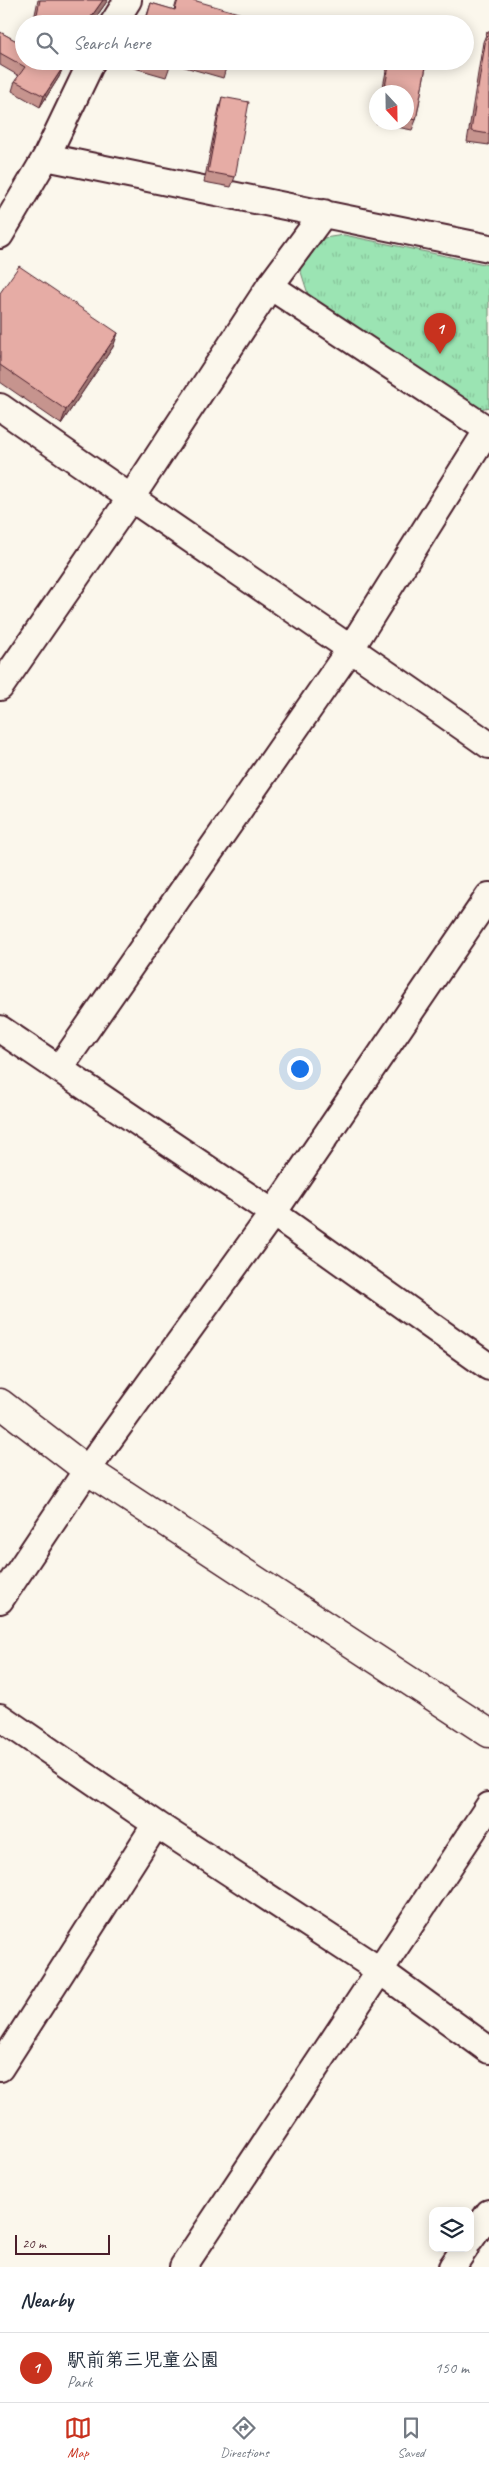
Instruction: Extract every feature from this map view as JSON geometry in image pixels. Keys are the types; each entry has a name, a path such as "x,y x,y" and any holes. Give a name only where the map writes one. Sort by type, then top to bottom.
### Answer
{"street":[{"path":"119,15 128,0"},
{"path":"0,235 46,156 88,70"},
{"path":"46,156 324,213 363,224 489,248"},
{"path":"0,687 130,499 270,286 324,213"},
{"path":"59,1069 351,648 488,429 270,286"},
{"path":"0,407 130,499 351,648 489,745"},
{"path":"0,1600 87,1470 273,1213 485,912"},
{"path":"0,1028 273,1213 487,1362"},
{"path":"0,1403 87,1470 489,1733"},
{"path":"0,1717 156,1824 378,1970 489,2050"},
{"path":"183,2267 378,1970 489,1806"},
{"path":"0,2068 156,1824"},
{"path":"474,2234 489,2213"},
{"path":"452,2267 462,2252"}],"green space":[{"path":"344,235 489,265 489,407 472,411 308,294 300,269 324,238"}],"building":[{"path":"40,0 103,0 92,15 37,15"},
{"path":"178,0 193,0 242,14 148,15 151,3 175,10"},
{"path":"0,32 15,40 15,61 0,53"},
{"path":"487,32 489,32 489,134 471,131"},
{"path":"23,70 61,70 44,96 15,81"},
{"path":"388,70 425,70 416,120 414,120 414,85 385,85"},
{"path":"222,97 249,102 235,177 208,172"},
{"path":"19,266 118,333 66,410 0,365 0,293"}],"place":[{"name":"駅前第三児童公園","path":"440,354"}]}
